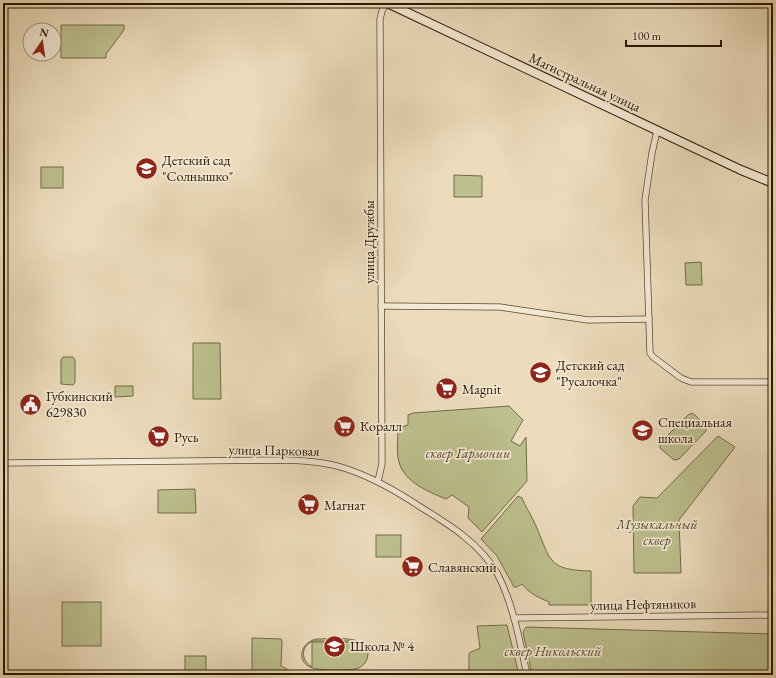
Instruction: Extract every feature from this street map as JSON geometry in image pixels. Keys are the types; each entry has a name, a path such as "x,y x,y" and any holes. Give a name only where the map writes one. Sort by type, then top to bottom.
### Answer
{"main road":[{"name":"Магистральная улица","path":"386,3 741,170 773,183"}],"street":[{"name":"улица Дружбы","path":"378,481 382,464 380,19 386,3"},
{"path":"657,130 646,192 649,348 653,357 684,380 696,382 773,382"},
{"path":"381,306 500,306 588,320 648,319"},
{"name":"улица Парковая","path":"3,463 307,461 336,466 378,481 446,523 479,550 492,565 499,577 514,618 527,675"},
{"name":"улица Нефтяников","path":"514,618 773,615"}],"green space":[{"path":"62,25 124,25 124,30 106,54 106,58 62,58"},
{"path":"41,167 63,167 63,188 41,188"},
{"path":"454,175 482,176 482,197 454,197"},
{"path":"701,262 702,285 686,285 685,263"},
{"path":"193,343 220,343 221,399 193,399"},
{"path":"63,357 73,357 75,360 75,382 73,385 61,384 61,360"},
{"path":"115,386 133,386 133,396 115,397"},
{"name":"сквер Гармонии","path":"509,406 523,420 511,441 520,446 526,437 527,481 482,532 468,518 469,507 452,495 446,499 425,489 412,481 406,475 398,458 398,428 408,425 408,415 413,413"},
{"path":"692,413 706,426 706,431 679,459 674,460 660,448 660,443 688,415"},
{"name":"Музыкальный сквер","path":"718,436 735,447 679,520 681,573 634,573 633,506 640,497 657,498"},
{"path":"195,489 196,513 158,513 158,490"},
{"path":"518,496 522,498 545,548 553,561 559,566 566,568 591,571 591,605 549,605 549,602 534,595 522,584 514,587 497,556 481,539"},
{"path":"376,535 401,535 401,557 376,557"},
{"path":"62,602 101,602 101,646 62,646"},
{"path":"507,625 519,675 469,675 469,653 480,648 477,626"},
{"name":"сквер Никольский","path":"526,627 773,634 773,675 532,675 523,632"},
{"path":"252,638 281,639 281,666 287,669 287,675 252,675"},
{"path":"341,638 358,641 365,645 368,651 367,659 359,668 349,670 319,669 310,667 305,664 303,660 302,651 307,643 312,640","holes":["313,641 358,642 312,642 312,667 305,661 304,650 306,646"]},
{"path":"185,656 206,656 206,675 185,675"}],"place":[{"name":"Детский сад \"Солнышко\"","path":"147,168"},
{"name":"Детский сад \"Русалочка\"","path":"541,373"},
{"name":"Magnit","path":"447,389"},
{"name":"Губкинский 629830","path":"30,404"},
{"name":"Коралл","path":"344,426"},
{"name":"Специальная школа","path":"643,430"},
{"name":"Русь","path":"159,437"},
{"name":"Магнат","path":"309,505"},
{"name":"Славянский","path":"413,567"},
{"name":"Школа № 4","path":"335,646"}]}
